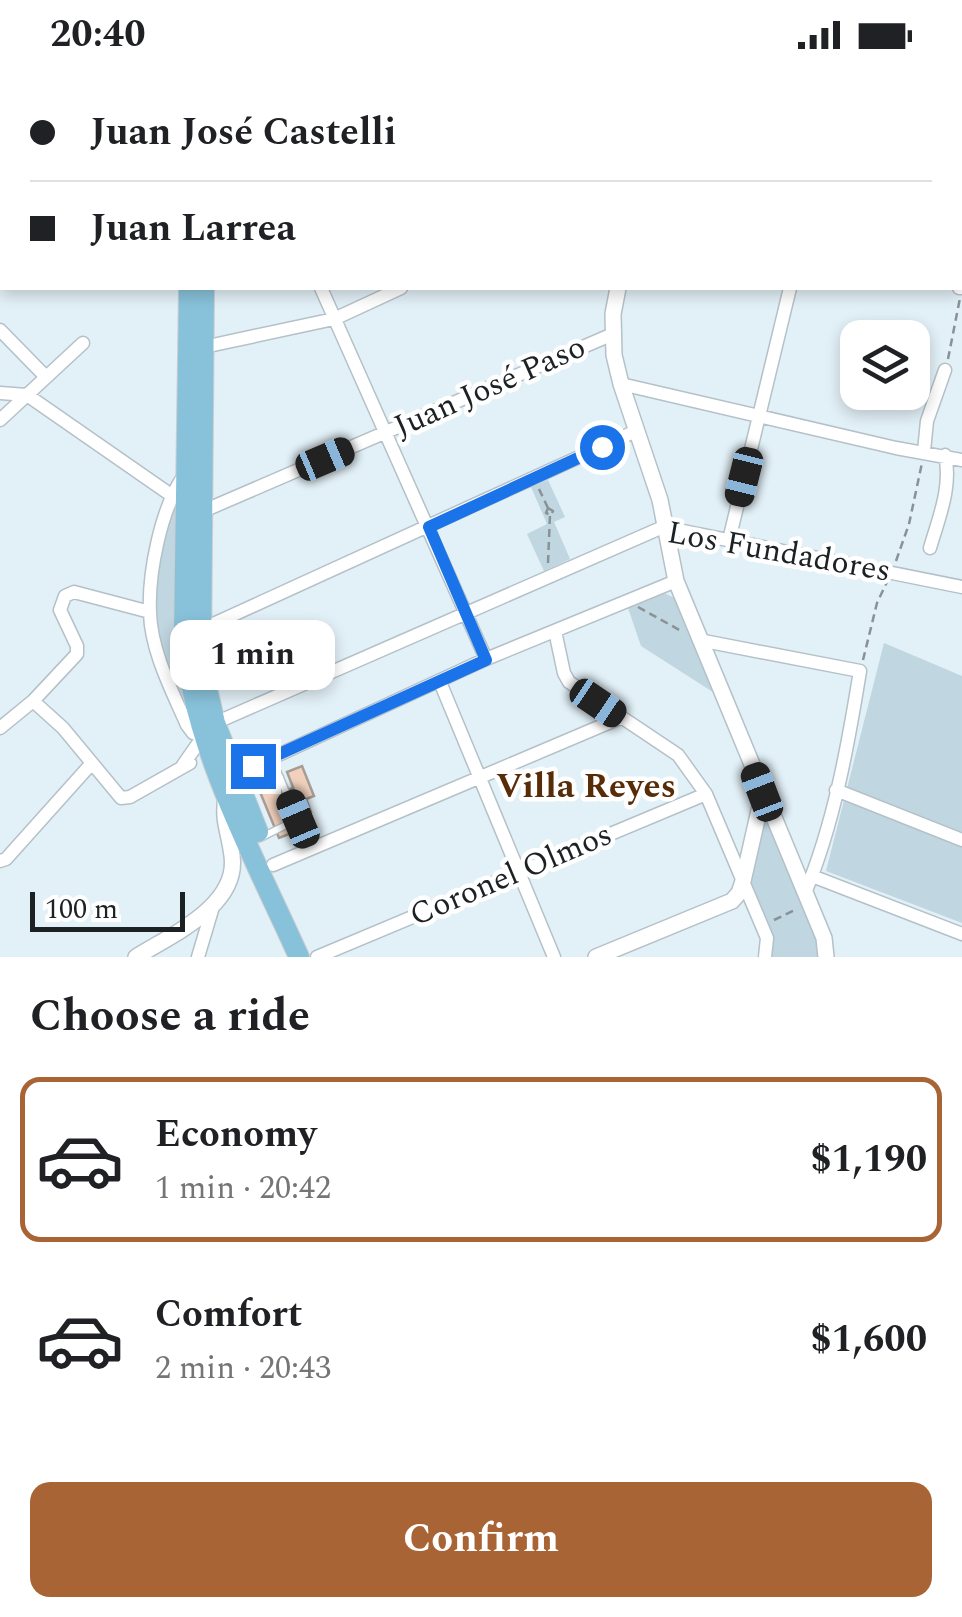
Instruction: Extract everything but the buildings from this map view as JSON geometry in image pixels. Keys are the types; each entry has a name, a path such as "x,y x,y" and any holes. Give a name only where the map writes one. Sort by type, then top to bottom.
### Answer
{"main road":[{"path":"204,290 188,470 186,666 235,786 315,957"},
{"path":"190,298 198,348 202,512 198,631 212,756 235,786 298,957"}],"street":[{"path":"322,290 486,660"},
{"path":"198,348 334,319 397,290"},
{"path":"618,290 612,334 621,384 654,476 676,580 824,938 826,957"},
{"path":"729,540 790,290"},
{"path":"0,330 46,377"},
{"name":"Juan José Paso","path":"202,512 612,334"},
{"path":"0,420 82,343"},
{"path":"924,451 927,421 945,370"},
{"path":"621,384 962,460"},
{"path":"0,393 26,395 170,495"},
{"path":"198,631 636,431"},
{"path":"930,548 948,487 945,455"},
{"path":"188,470 164,510 150,612 160,655 187,726 193,733 210,729"},
{"name":"Los Fundadores","path":"210,729 466,611 663,527 962,587"},
{"path":"198,957 212,910 232,865 224,830 235,786 272,758 486,660 676,580"},
{"path":"0,728 33,701 77,654 60,610 62,600 69,594 74,592 150,612"},
{"path":"555,631 569,682 678,755 706,794 767,938 766,957"},
{"path":"700,640 860,671 836,790 805,893"},
{"path":"440,682 554,957"},
{"path":"33,701 63,728 120,798 130,797 182,765 212,756"},
{"path":"273,865 620,718"},
{"path":"182,765 210,729"},
{"path":"0,861 6,859 92,762"},
{"path":"836,790 962,840"},
{"path":"596,957 732,901 740,893 762,792"},
{"name":"Coronel Olmos","path":"315,957 706,794"},
{"path":"812,876 962,934"},
{"path":"136,957 212,910"}],"lane":[{"path":"272,758 310,849"},
{"path":"235,786 280,777"},
{"path":"261,837 298,819"}],"path":[{"path":"945,370 961,290"},
{"path":"533,479 553,512 545,578"},
{"path":"629,600 667,625 700,640"},
{"path":"762,925 795,910"}],"shaded area":[{"path":"548,480 565,517 554,522 570,559 544,571 527,534 547,524 531,487"},
{"path":"172,503 178,503 192,725 167,667 155,620 156,579"},
{"path":"664,593 675,598 716,694 641,646 628,608"},
{"path":"884,643 962,676 962,923 826,871"},
{"path":"765,816 820,947 819,957 771,957 773,941 748,879"}],"district":[{"name":"Villa Reyes","path":"586,786"}],"route":[{"path":"253,766 486,660 429,527 602,447"}]}
